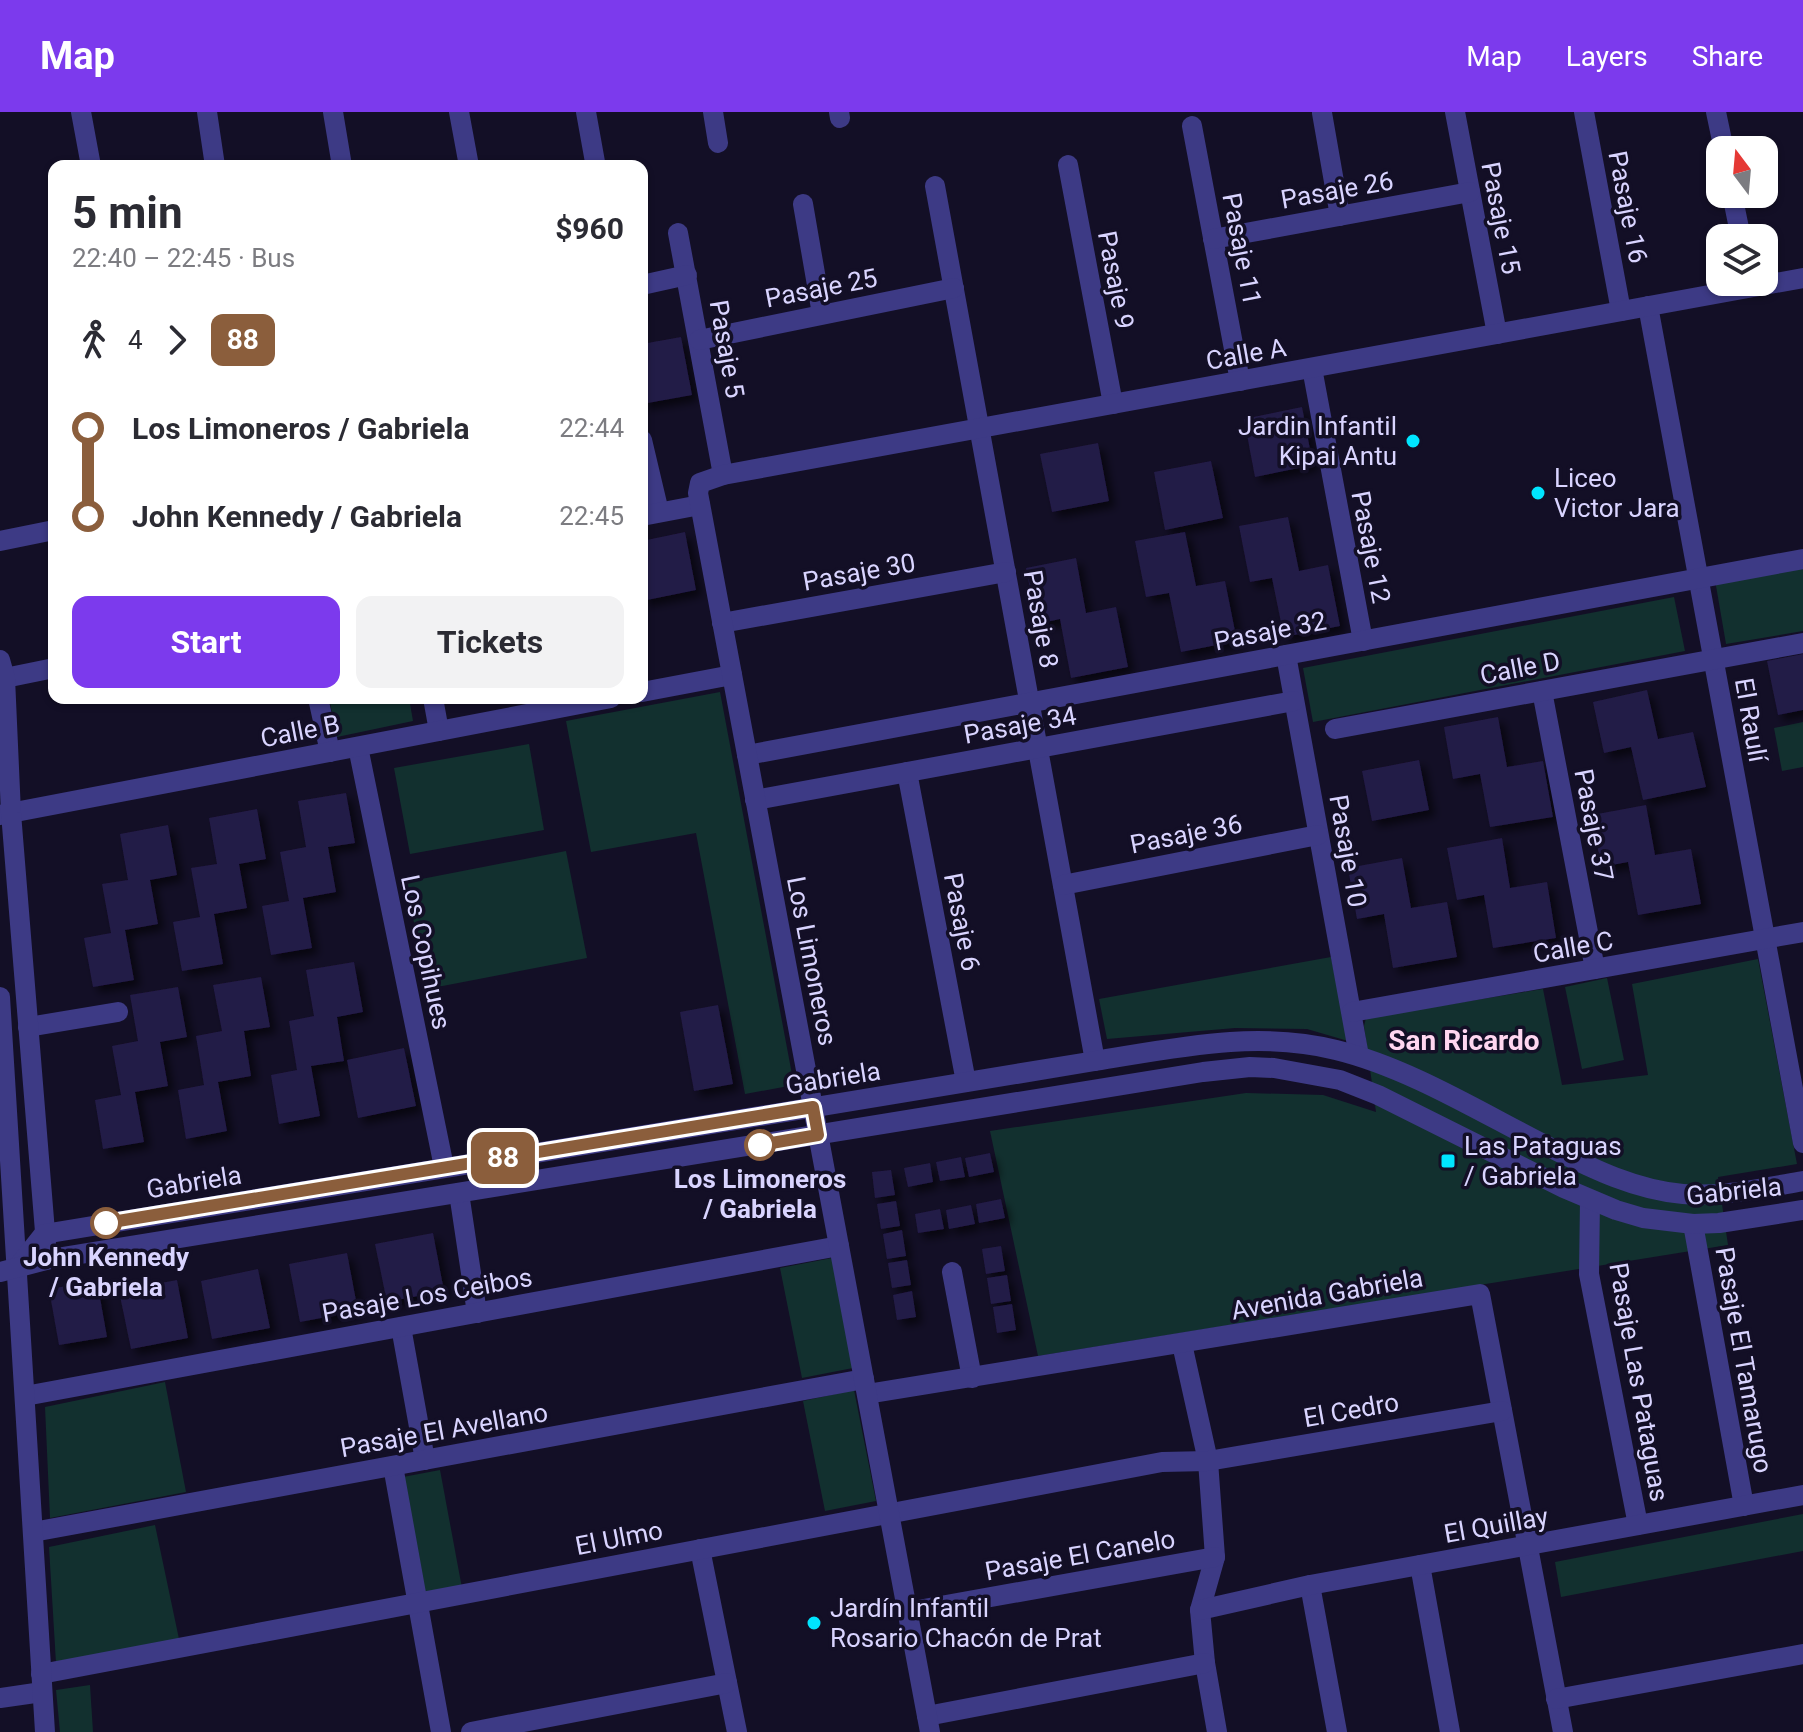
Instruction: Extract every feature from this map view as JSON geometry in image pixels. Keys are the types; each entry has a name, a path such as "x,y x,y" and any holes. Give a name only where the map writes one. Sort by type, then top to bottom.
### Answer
{"street":[{"path":"81,112 90,160"},
{"path":"207,112 214,160"},
{"path":"333,112 341,160"},
{"path":"459,112 468,160"},
{"path":"586,112 595,160"},
{"path":"713,112 718,143"},
{"name":"Pasaje 15","path":"1455,112 1497,334"},
{"name":"Pasaje 16","path":"1584,112 1621,311"},
{"path":"1716,112 1721,136"},
{"path":"1322,113 1340,216"},
{"name":"Pasaje 11","path":"1192,126 1240,381"},
{"name":"Pasaje 9","path":"1068,165 1113,404"},
{"name":"Pasaje 8","path":"935,186 1095,1061"},
{"name":"Pasaje 26","path":"1213,239 1470,192"},
{"path":"803,204 822,314"},
{"name":"Pasaje 5","path":"678,233 723,475"},
{"path":"648,284 687,275"},
{"name":"Calle A","path":"1778,281 1803,278"},
{"name":"Pasaje 25","path":"699,340 954,288"},
{"name":"Calle A","path":"700,483 723,475 1706,294"},
{"name":"El Raulí","path":"1648,306 1803,1143"},
{"name":"Pasaje 12","path":"1312,368 1363,641"},
{"name":"Los Limoneros","path":"700,483 700,505 928,1724"},
{"path":"650,514 700,505"},
{"path":"0,541 48,531"},
{"name":"Pasaje 32","path":"747,755 1803,559"},
{"name":"Pasaje 30","path":"722,623 1006,572"},
{"name":"Calle D","path":"1335,729 1803,643"},
{"name":"Pasaje 10","path":"1286,655 1359,1056"},
{"path":"48,668 2,669 6,814 28,1027 44,1234 50,1259"},
{"path":"648,691 732,675"},
{"name":"Pasaje 37","path":"1542,691 1595,969"},
{"name":"Pasaje 34","path":"755,800 1294,701"},
{"path":"319,704 330,752"},
{"path":"434,704 439,731"},
{"name":"Calle B","path":"6,814 580,704"},
{"name":"Los Copihues","path":"358,747 444,1167"},
{"name":"Pasaje 6","path":"907,772 966,1082"},
{"name":"Pasaje 36","path":"1063,885 1318,835"},
{"name":"Calle C","path":"1352,1012 1803,932"},
{"path":"0,997 9,1270 25,1396 45,1732"},
{"path":"28,1027 118,1012"},
{"name":"Gabriela","path":"44,1234 1095,1061 1237,1041 1285,1041 1359,1056 1411,1077 1573,1159 1631,1183 1668,1192 1701,1194 1743,1192 1803,1181"},
{"name":"Gabriela","path":"9,1270 50,1259 1203,1072 1250,1067 1318,1074 1361,1088 1590,1200 1643,1218 1693,1224 1719,1223 1803,1210"},
{"path":"459,1193 477,1313"},
{"name":"Pasaje Las Pataguas","path":"1590,1200 1589,1274 1638,1525"},
{"name":"Pasaje El Tamarugo","path":"1693,1224 1744,1506"},
{"path":"9,1270 44,1234"},
{"name":"Pasaje Los Ceibos","path":"25,1396 839,1246"},
{"path":"952,1272 972,1378"},
{"name":"Avenida Gabriela","path":"1182,1344 1480,1294 1502,1411"},
{"path":"401,1327 425,1460"},
{"path":"1182,1344 1208,1461 1215,1557 1200,1610 1217,1732"},
{"name":"Pasaje El Avellano","path":"33,1532 425,1460 865,1387 972,1378 1182,1344"},
{"path":"1502,1411 1563,1732"},
{"name":"El Cedro","path":"1208,1461 1502,1411"},
{"name":"El Ulmo","path":"0,1698 42,1683 418,1602 1162,1462 1208,1461"},
{"path":"393,1466 441,1732"},
{"name":"El Quillay","path":"1200,1610 1310,1585 1803,1495"},
{"path":"700,1549 737,1732"},
{"name":"Pasaje El Canelo","path":"907,1612 1215,1557"},
{"path":"1420,1565 1450,1732"},
{"path":"1310,1585 1337,1732"},
{"path":"1556,1699 1803,1654"},
{"path":"928,1724 1205,1663"},
{"path":"471,1732 727,1683"}],"green space":[{"path":"1803,565 1803,631 1726,644 1715,580"},
{"path":"1674,597 1685,651 1313,722 1303,668"},
{"path":"720,692 794,1085 745,1094 696,833 591,852 566,721"},
{"path":"330,704 410,704 413,721 337,737"},
{"path":"1803,722 1803,767 1782,771 1774,728"},
{"path":"529,744 544,830 410,854 394,768"},
{"path":"566,851 587,958 427,989 406,882"},
{"path":"1331,957 1348,1041 1307,1029 1235,1028 1107,1039 1099,999"},
{"path":"1758,959 1797,1164 1718,1177 1728,1245 1038,1356 990,1131 1246,1093 1323,1095 1376,1112 1364,1026 1366,1018 1543,989 1562,1085 1648,1075 1632,984"},
{"path":"1607,978 1624,1060 1582,1069 1565,987"},
{"path":"832,1258 853,1368 802,1378 780,1268"},
{"path":"165,1382 186,1492 50,1518 45,1407"},
{"path":"854,1390 876,1501 825,1511 803,1401"},
{"path":"440,1470 462,1588 425,1595 403,1477"},
{"path":"1803,1514 1803,1551 1561,1597 1555,1562"},
{"path":"155,1525 179,1639 56,1663 49,1547"},
{"path":"90,1685 93,1732 60,1732 56,1690"}],"building":[{"path":"681,337 692,395 648,403 648,343"},
{"path":"1302,407 1313,465 1255,477 1244,419"},
{"path":"1098,443 1109,501 1052,512 1040,454"},
{"path":"1211,461 1223,518 1165,530 1154,472"},
{"path":"1288,517 1299,571 1328,565 1340,626 1284,637 1272,578 1250,582 1239,526"},
{"path":"685,532 696,590 648,600 648,540"},
{"path":"1185,532 1196,586 1225,581 1237,641 1181,652 1169,593 1146,597 1135,541"},
{"path":"1076,558 1086,613 1116,607 1128,667 1071,678 1060,619 1037,624 1026,568"},
{"path":"1803,654 1803,710 1778,715 1767,661"},
{"path":"1647,690 1658,739 1693,732 1706,787 1643,800 1631,747 1604,753 1593,702"},
{"path":"1498,717 1507,767 1543,761 1553,817 1490,827 1480,774 1453,779 1444,727"},
{"path":"1419,760 1429,810 1372,821 1362,771"},
{"path":"346,793 355,843 328,847 336,892 303,898 312,948 271,955 262,906 289,901 280,852 306,847 298,801"},
{"path":"1646,805 1655,855 1691,849 1701,904 1638,915 1628,862 1601,867 1592,815"},
{"path":"257,809 266,859 239,864 247,908 214,914 223,964 182,971 173,922 200,917 191,868 217,864 209,818"},
{"path":"168,825 177,875 150,880 158,924 125,930 134,980 93,987 84,938 111,933 102,884 128,880 120,834"},
{"path":"1502,838 1510,888 1547,882 1556,938 1493,948 1484,895 1457,900 1447,848"},
{"path":"1402,858 1411,908 1447,902 1457,957 1393,968 1384,914 1357,919 1348,868"},
{"path":"354,962 363,1012 337,1017 344,1061 311,1066 320,1116 279,1124 271,1075 297,1070 289,1021 314,1016 306,970"},
{"path":"261,977 270,1027 244,1031 251,1076 218,1082 227,1131 186,1139 178,1090 204,1085 196,1036 222,1031 213,985"},
{"path":"178,987 187,1037 160,1042 168,1086 135,1092 144,1142 103,1149 95,1100 121,1095 112,1046 138,1041 130,995"},
{"path":"718,1005 733,1084 694,1091 680,1012"},
{"path":"404,1048 416,1106 358,1118 347,1060"},
{"path":"990,1153 994,1172 969,1177 965,1158"},
{"path":"961,1157 965,1177 940,1181 936,1162"},
{"path":"930,1163 933,1182 908,1187 904,1168"},
{"path":"891,1170 895,1195 875,1198 872,1172"},
{"path":"1001,1199 1005,1218 979,1223 976,1204"},
{"path":"896,1201 900,1226 881,1229 877,1204"},
{"path":"971,1205 975,1224 949,1229 946,1210"},
{"path":"940,1209 944,1229 918,1233 915,1214"},
{"path":"902,1230 906,1256 887,1259 883,1234"},
{"path":"433,1233 444,1291 387,1302 375,1244"},
{"path":"1001,1246 1005,1271 986,1274 982,1249"},
{"path":"347,1253 358,1311 300,1322 289,1264"},
{"path":"907,1260 911,1285 892,1288 888,1263"},
{"path":"258,1269 270,1328 212,1339 201,1281"},
{"path":"1007,1275 1011,1301 991,1304 987,1278"},
{"path":"177,1280 188,1338 131,1349 119,1291"},
{"path":"97,1281 107,1337 59,1345 49,1289"},
{"path":"912,1291 916,1317 897,1320 893,1295"},
{"path":"1012,1304 1016,1330 997,1333 993,1307"}],"bus line":[{"name":"88","path":"106,1223 813,1107 818,1135 760,1145"}],"place":[{"name":"Jardin Infantil Kipai Antu","path":"1413,441"},
{"name":"Liceo Victor Jara","path":"1538,493"},
{"name":"Los Limoneros / Gabriela","path":"760,1145"},
{"name":"Las Pataguas / Gabriela","path":"1448,1161"},
{"name":"John Kennedy / Gabriela","path":"106,1223"},
{"name":"Jardín Infantil Rosario Chacón de Prat","path":"814,1623"}],"district":[{"name":"San Ricardo","path":"1464,1040"}]}
